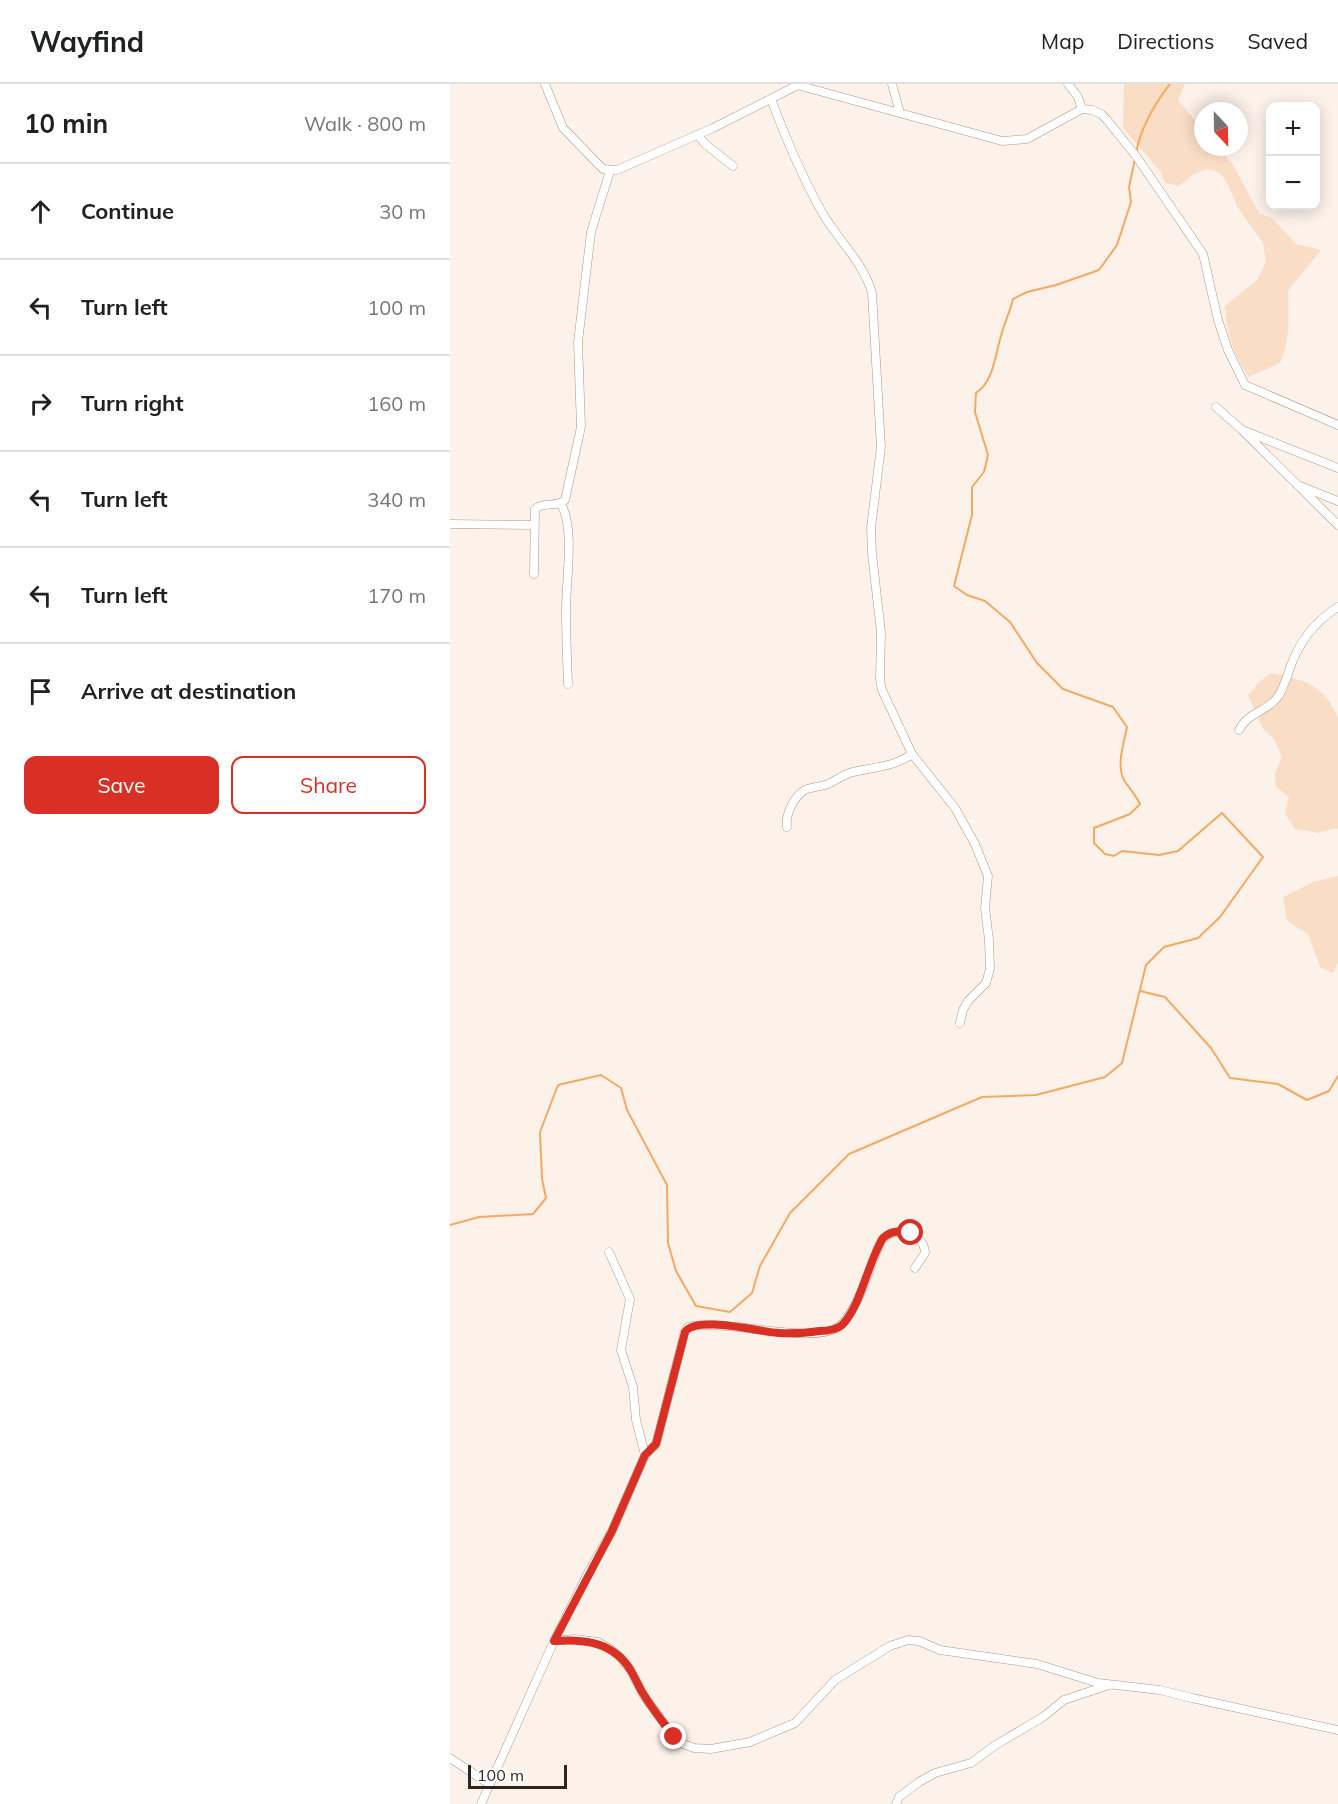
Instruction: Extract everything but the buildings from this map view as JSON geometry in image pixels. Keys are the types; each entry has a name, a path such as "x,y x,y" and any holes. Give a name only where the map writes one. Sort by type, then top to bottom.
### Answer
{"street":[{"path":"545,84 563,128 598,165 610,171 698,135 799,85 992,139 1014,141 1027,139 1082,110 1092,110 1107,120 1136,156 1203,254 1218,320 1228,350 1246,387 1338,424"},
{"path":"892,84 900,113"},
{"path":"1068,84 1078,97 1082,110"},
{"path":"771,99 792,154 825,216 864,271 872,293 881,447 871,528 881,632 880,679 882,690 912,754 955,808 975,844 988,876 985,908 990,969 986,983 968,1001 960,1023"},
{"path":"698,135 703,142 733,166"},
{"path":"534,574 535,509 538,506 561,504 566,498 581,427 578,342 591,232 610,171"},
{"path":"1216,407 1338,525"},
{"path":"1242,430 1338,468"},
{"path":"1296,484 1338,501"},
{"path":"561,504 567,517 568,684"},
{"path":"450,524 534,525"},
{"path":"1239,730 1248,717 1269,706 1278,697 1304,637 1338,607"},
{"path":"787,827 788,813 803,791 855,771 896,763 912,754"},
{"path":"481,1804 554,1641 612,1531 645,1455 656,1444 688,1327 730,1326 798,1334 839,1327 852,1310 880,1243 891,1232 911,1233 922,1242 925,1253 915,1268"},
{"path":"609,1252 630,1299 621,1350 633,1387 635,1415 645,1455"},
{"path":"554,1641 575,1639 597,1642 610,1649 630,1669 644,1695 674,1737 694,1748 711,1749 750,1742 795,1723 835,1680 890,1646 908,1640 919,1641 940,1650 1037,1664 1110,1685 1170,1691 1192,1698 1338,1730"},
{"path":"896,1804 899,1797 919,1782 935,1773 959,1768 978,1759 988,1750 1031,1726 1065,1700 1110,1685"},
{"path":"450,1758 489,1784"}],"shaded area":[{"path":"1124,84 1185,84 1178,100 1194,119 1194,156 1226,156 1259,213 1273,219 1296,244 1321,250 1288,291 1287,337 1280,363 1249,377 1232,343 1225,306 1257,280 1266,262 1263,243 1238,208 1220,173 1208,169 1194,174 1179,186 1165,183 1160,171 1123,128"},
{"path":"1271,673 1312,685 1326,698 1338,718 1338,829 1318,833 1295,829 1285,814 1289,797 1276,787 1275,773 1282,757 1274,739 1263,729 1248,695"},
{"path":"1338,876 1338,962 1333,973 1320,967 1308,934 1287,921 1283,897 1313,882"}],"waterway":[{"path":"1136,153 1148,117 1170,84"},
{"path":"450,1225 479,1217 533,1214 546,1198 542,1179 540,1132 558,1085 601,1075 621,1088 627,1110 667,1185 668,1243 676,1271 696,1306 730,1312 752,1293 760,1266 790,1213 849,1154 982,1097 1036,1095 1105,1077 1122,1063 1146,965 1164,947 1198,938 1220,917 1263,857 1222,813 1178,851 1159,855 1122,851 1114,856 1105,854 1094,843 1094,828 1130,814 1140,804 1122,774 1121,754 1127,727 1113,707 1063,689 1037,663 1010,622 985,601 967,595 954,586 972,515 972,487 984,472 988,455 975,412 976,393 987,382 990,375 1013,299 1027,292 1099,270 1117,245 1131,202 1129,187 1135,159"},
{"path":"1140,991 1165,997 1211,1048 1230,1078 1278,1084 1307,1100 1329,1091 1338,1076"}],"route":[{"path":"674,1737 644,1695 630,1669 610,1649 597,1642 575,1639 554,1641 612,1531 645,1455 656,1444 685,1332 688,1327 694,1326 730,1326 798,1334 839,1327 852,1310 880,1243 886,1234 898,1231 911,1233"}]}
